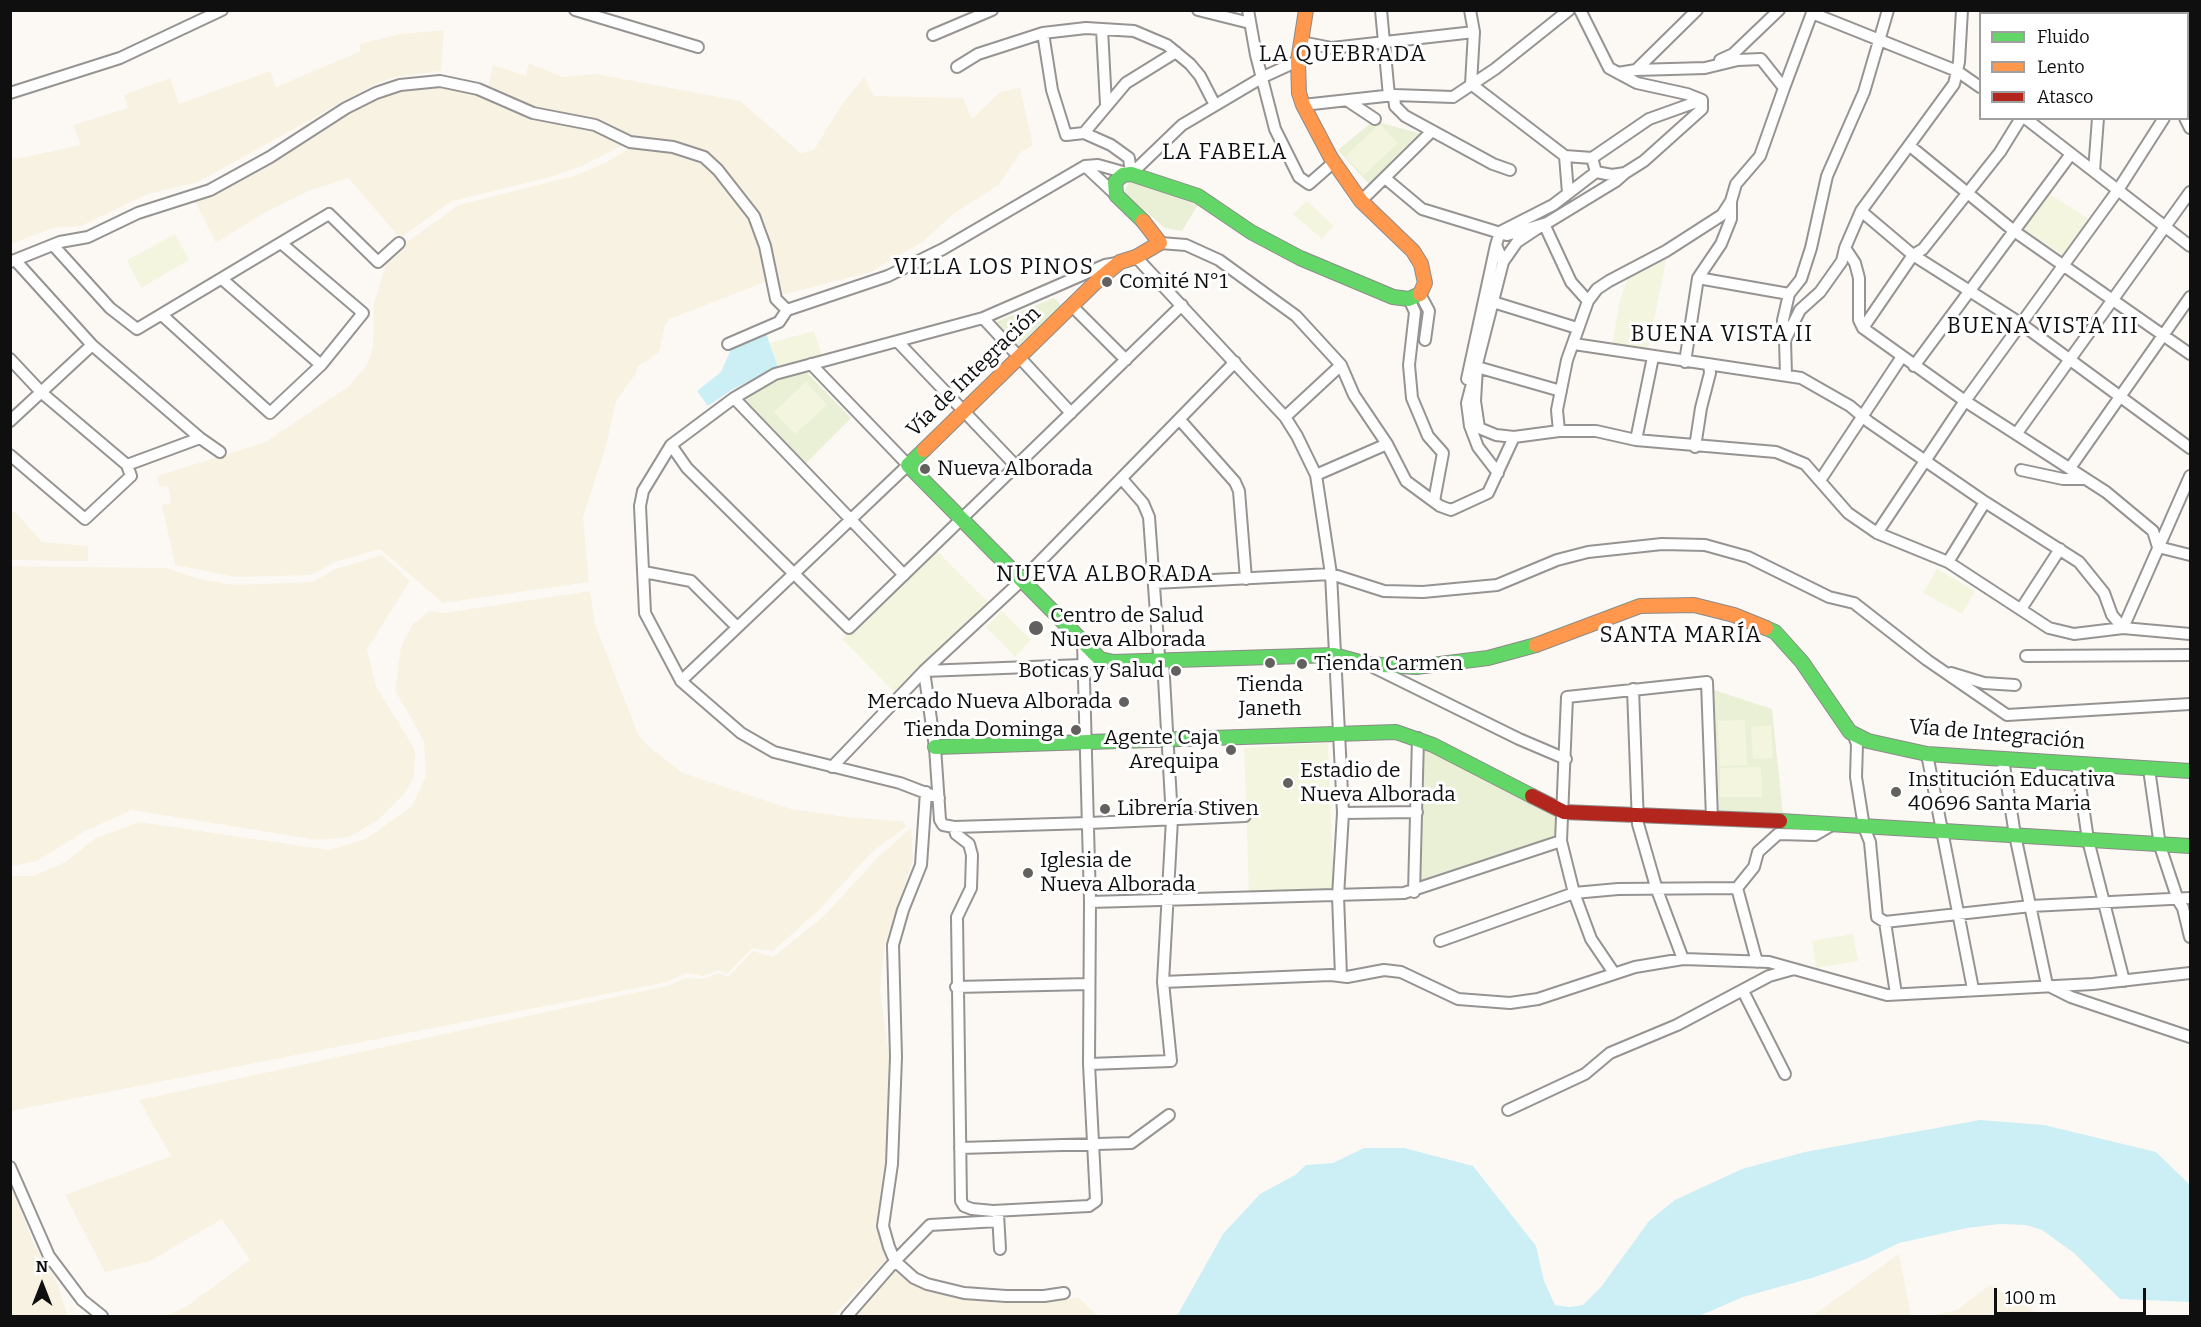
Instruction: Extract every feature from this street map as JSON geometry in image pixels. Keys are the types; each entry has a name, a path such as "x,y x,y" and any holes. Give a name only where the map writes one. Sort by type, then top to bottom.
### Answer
{"main road":[{"path":"1160,243 1153,231 1116,195 1115,182 1119,177 1131,174 1198,196 1251,232 1300,258 1393,297 1414,296 1425,284 1425,273 1417,258 1361,201 1334,162 1303,105 1299,93 1298,61 1306,10"},
{"name":"Vía de Integración","path":"1100,659 908,465 1120,262 1136,257 1160,243"},
{"path":"1100,659 1113,662 1334,655 1367,664 1416,667 1488,658 1527,648 1640,606 1701,606 1744,618 1775,632 1802,662 1854,736"},
{"path":"936,747 1396,732 1418,738 1564,812 1940,830 2160,846 2190,846"},
{"name":"Vía de Integración","path":"1854,736 1927,754 2190,771"}],"street":[{"path":"10,93 120,58 222,10"},
{"path":"575,10 698,47"},
{"path":"933,35 992,10"},
{"path":"1197,10 1250,23"},
{"path":"1248,10 1256,55 1275,129 1299,177 1310,184 1334,162"},
{"path":"1381,10 1382,44 1395,106 1405,116 1431,132 1493,164 1510,170"},
{"path":"1470,10 1474,32 1471,84"},
{"path":"1303,105 1392,96 1453,97 1569,10"},
{"path":"1580,10 1604,61 1618,74 1636,83 1687,94 1702,100"},
{"path":"1705,68 1733,54 1779,10"},
{"path":"1786,375 1783,320 1789,294 1801,279 1811,248 1827,176 1864,92 1888,10"},
{"path":"1785,340 1800,310 1820,292 1842,261 1845,248 1861,211 1954,84 1962,10"},
{"path":"1636,70 1690,13"},
{"path":"1559,431 1557,410 1567,360 1588,301 1597,289 1609,281 1666,251 1722,215 1731,201 1736,184 1760,156 1812,13 1957,71 1979,86"},
{"path":"957,67 978,54 1043,33 1102,29 1134,32 1176,52 1200,76 1215,105"},
{"path":"1102,29 1106,105"},
{"path":"1300,42 1332,48 1474,32"},
{"path":"1043,33 1052,90 1066,135 1084,133 1111,145 1129,158 1131,174"},
{"path":"1084,133 1126,83 1176,52"},
{"path":"1618,74 1636,70 1705,68 1738,60 1761,59 1784,88"},
{"path":"1131,174 1182,125 1263,77 1298,61"},
{"path":"220,452 200,438 92,345 13,261 53,245 88,237 138,213 210,190 270,157 346,108 376,93 400,85 440,81 478,89 532,112 595,125 630,142 673,147 704,157 718,170 754,216 765,246 776,299 787,310"},
{"path":"1471,84 1565,156 1592,158 1649,119 1702,100"},
{"path":"1348,100 1375,119"},
{"path":"1468,395 1478,367 1503,262 1517,243 1644,161 1696,116 1702,109 1702,100"},
{"path":"1863,328 1913,255 1923,249 2011,138 2022,120"},
{"path":"2026,120 2167,226 2190,246"},
{"path":"2094,171 2098,120"},
{"path":"1877,533 1965,401 2118,190 2163,120"},
{"path":"1361,201 1431,132"},
{"path":"1910,146 2014,231 2190,354"},
{"path":"1914,366 2071,154"},
{"path":"1565,156 1568,193"},
{"path":"1592,158 1596,172"},
{"path":"728,344 779,322 787,310 888,276 943,249 1085,166 1098,165 1131,174"},
{"path":"1085,166 1116,195"},
{"path":"1498,473 1478,447 1470,426 1466,383 1500,232 1553,205 1596,172 1612,175 1625,173"},
{"path":"1385,178 1422,209 1507,235 1544,224"},
{"path":"2018,433 2190,192"},
{"path":"1685,362 1698,278 1721,244 1731,219 1731,201"},
{"path":"1861,211 1913,255 2072,359 2190,448"},
{"path":"53,245 110,308 137,329 329,214 378,262 399,243"},
{"path":"1544,224 1571,282 1588,301"},
{"path":"162,315 270,413 321,364 363,313 281,243"},
{"path":"1160,243 1186,245 1226,264 1296,316 1341,365 1354,395 1387,444 1406,482 1434,501 1451,510 1488,493 1498,473 1501,460 1514,437"},
{"path":"1496,245 1503,262"},
{"path":"1845,248 1855,263 1859,278 1859,320 1863,328 1901,358 2086,479 2153,531 2158,547"},
{"path":"1136,257 1285,417 1316,475 1331,574 1343,813 1338,896 1341,976"},
{"path":"939,798 926,792 774,752 741,733 681,681 645,613 640,506 643,491 671,445 734,398 775,374 983,318 1105,265 1120,262"},
{"path":"1698,278 1789,294"},
{"path":"222,279 321,364"},
{"path":"1414,296 1429,311 1425,340"},
{"path":"1414,296 1415,312 1409,364 1412,398 1428,436 1443,453 1434,501"},
{"path":"2070,468 2190,297"},
{"path":"1493,302 1577,328"},
{"path":"671,445 687,468 849,628 1182,305"},
{"path":"1073,307 1126,360"},
{"path":"983,318 1071,413"},
{"path":"898,342 1016,466"},
{"path":"1574,344 1801,378 1831,394 1985,502 2060,549 2091,574 2104,593 2112,615 2123,628"},
{"path":"10,421 92,345"},
{"path":"1636,441 1653,357"},
{"path":"1821,479 1901,358"},
{"path":"10,359 42,393 127,465 131,476 85,519 10,455"},
{"path":"832,767 924,671 1022,580 1235,362"},
{"path":"681,681 908,465 811,364"},
{"path":"1695,447 1701,408 1710,374 1708,364"},
{"path":"1285,417 1341,365"},
{"path":"1478,367 1561,391"},
{"path":"1478,367 1475,401 1479,428 1496,435 1514,437 1559,431 1596,431 1636,441 1776,452 1805,464 1821,479 1848,513 1877,533 1948,562 2060,632 2074,634 2123,628 2190,634"},
{"path":"734,398 904,575"},
{"path":"1180,420 1235,482 1239,491 1245,579"},
{"path":"127,465 200,438"},
{"path":"1316,475 1387,444"},
{"path":"2021,470 2063,479 2086,479"},
{"path":"2123,628 2190,476"},
{"path":"1089,1064 1171,1061 1163,982 1172,819 1163,660 1159,655 1149,517 1143,503 1122,479"},
{"path":"1948,562 1985,502"},
{"path":"1154,584 1331,574 1383,591 1423,592 1497,585 1557,560 1588,552 1662,544 1705,545 1748,557 1829,597 1854,603 1945,672 2007,715 2190,704"},
{"path":"2158,547 2190,555"},
{"path":"2021,609 2060,549"},
{"path":"644,572 691,581 737,627"},
{"path":"847,1317 895,1261 930,1226 998,1215 1089,1206 1096,1201 1089,1064 1089,823 1083,642"},
{"path":"2026,656 2190,655"},
{"path":"924,671 1083,665 1100,659"},
{"path":"1367,664 1519,739 1566,759"},
{"path":"924,671 936,747 940,820 943,825 954,827 1089,823 1245,816"},
{"path":"1945,672 1984,683 2015,685"},
{"path":"1614,973 1591,939 1574,893 1561,841 1568,697 1707,682 1712,818"},
{"path":"1633,690 1636,814 1657,890 1683,959"},
{"path":"1854,736 1857,744 1856,777 1864,827 1870,842 1877,917 1885,922 2031,906 2190,898"},
{"path":"1414,892 1418,738"},
{"path":"1927,754 1956,913 1973,989"},
{"path":"2003,759 2015,835 2047,985"},
{"path":"2077,764 2088,840 2124,981"},
{"path":"2149,769 2160,846 2178,900 2183,908 2190,937"},
{"path":"926,792 921,865 903,910 893,945 896,1066 892,1164 883,1226 895,1261 914,1278 964,1293 1006,1296 1044,1296 1064,1293"},
{"path":"1343,813 1417,812"},
{"path":"1440,941 1574,893 1617,889 1737,888 1754,867 1758,852 1778,834 1815,835 1834,825"},
{"path":"954,827 956,834 969,844 972,855 971,888 957,916 960,1201 964,1206 972,1209 998,1215"},
{"path":"1090,902 1169,902 1414,892 1561,841"},
{"path":"1737,888 1757,962"},
{"path":"1885,922 1896,994"},
{"path":"1163,982 1341,976 1384,970 1401,972 1458,999 1510,1003 1538,999 1635,967 1683,959 1769,962 1887,994 2124,981 2190,973"},
{"path":"1508,1110 1585,1074 1610,1053 1677,1025 1769,976 1796,969"},
{"path":"956,987 1089,984"},
{"path":"2047,985 2071,997 2190,1037"},
{"path":"1743,991 1785,1074"},
{"path":"960,1148 1131,1143 1169,1115"},
{"path":"10,1167 50,1256 82,1299 102,1317"},
{"path":"998,1215 1000,1249"}],"shaded area":[{"path":"444,30 441,71 395,77 373,85 198,182 148,194 81,226 53,228 11,244 11,160 81,145 73,125 128,108 124,95 170,78 179,104 270,71 276,87 361,51 359,44 401,34"},
{"path":"529,63 563,77 596,74 740,101 801,153 814,150 842,104 864,77 874,96 963,98 972,119 1000,92 1020,88 1033,145 1021,152 998,185 952,215 924,241 871,272 781,295 769,246 713,159 636,139 608,125 518,102 488,89 493,65 526,76"},
{"path":"440,85 476,92 594,128 625,144 582,166 547,178 452,201 400,238 348,178 311,190 264,213 216,243 195,201 210,195 350,110 402,89"},
{"path":"633,146 673,150 703,160 715,171 750,217 761,246 767,281 670,319 665,325 659,352 637,367 636,373 616,401 606,446 583,517 589,582 443,603 380,549 335,562 311,575 236,577 175,565 162,505 171,503 168,486 160,487 157,476 266,442 348,387 367,365 373,348 374,303 386,265 403,245 459,205 577,175 607,162"},
{"path":"11,512 15,512 42,542 88,546 88,561 11,560"},
{"path":"382,555 410,581 367,649 376,686 415,750 414,776 405,793 378,820 349,837 318,840 132,810 85,831 37,861 11,866 11,566 166,568 199,579 234,585 312,582 336,569"},
{"path":"590,591 595,624 638,734 647,745 683,773 791,809 854,818 902,821 907,826 872,852 818,911 773,951 752,948 727,974 719,970 703,976 685,973 667,982 11,1111 11,876 33,876 65,862 96,838 139,822 329,850 366,839 412,806 426,776 424,741 395,690 401,647 412,625 429,611 444,613"},
{"path":"911,828 913,860 885,944 880,990 889,1057 886,1162 877,1227 888,1258 833,1316 166,1316 187,1306 250,1260 222,1219 150,1261 105,1272 65,1195 171,1156 139,1100 671,985 685,978 704,979 719,973 728,977 753,951 773,957 824,916 879,856"},
{"path":"10,1181 35,1247 55,1278 68,1316 11,1316"},
{"path":"1899,1254 1911,1316 1812,1316"},
{"path":"893,1270 912,1285 965,1298 1032,1302 1079,1298 1098,1316 849,1316"},
{"path":"1990,1285 2035,1312 2037,1316 1930,1316 1957,1310"}],"green space":[{"path":"1373,121 1419,133 1369,184 1338,150"},
{"path":"1380,124 1398,143 1364,175 1345,156"},
{"path":"1129,181 1198,205 1182,231 1165,228 1124,193"},
{"path":"2048,193 2089,219 2063,255 2021,228"},
{"path":"1307,201 1334,226 1322,239 1293,214"},
{"path":"175,234 189,260 141,288 127,260"},
{"name":"BUENA VISTA II","path":"1667,255 1648,350 1612,345 1620,300 1628,278"},
{"path":"1054,298 1061,305 1017,347 993,323"},
{"path":"814,331 822,355 778,367 770,343"},
{"path":"805,371 851,418 806,463 743,398 777,378"},
{"path":"806,382 827,405 795,434 774,412"},
{"path":"935,549 988,602 895,693 842,639"},
{"path":"1937,569 1975,591 1962,614 1923,593"},
{"path":"1002,611 1031,640 1015,657 986,627"},
{"path":"1714,690 1772,709 1783,815 1719,810"},
{"path":"1745,720 1747,765 1720,766 1718,721"},
{"path":"1771,725 1773,758 1753,759 1751,727"},
{"name":"Estadio de Nueva Alborada","path":"1328,743 1334,890 1249,893 1244,748"},
{"path":"1423,745 1558,815 1555,838 1418,884"},
{"path":"1761,767 1762,797 1720,797 1720,768"},
{"path":"1853,934 1858,961 1816,968 1812,941"}],"water":[{"path":"766,333 778,367 733,389 708,406 697,391 721,372 732,347"},
{"path":"1980,1120 2044,1125 2156,1152 2190,1185 2190,1302 2120,1299 2074,1253 2042,1230 2026,1225 1999,1224 1967,1228 1899,1243 1866,1259 1815,1277 1743,1297 1699,1316 1177,1316 1223,1234 1260,1194 1295,1175 1306,1165 1333,1163 1364,1148 1404,1148 1473,1166 1536,1246 1544,1281 1555,1305 1570,1307 1583,1305 1601,1287 1649,1221 1675,1200 1742,1169 1805,1152"}],"traffic: fast":[{"path":"1143,221 1116,195 1115,182 1123,175 1131,174 1198,196 1251,232 1300,258 1393,297 1409,299 1420,294"},
{"path":"924,450 908,465 1100,659 1113,662 1334,655 1367,664 1416,667 1488,658 1536,645"},
{"path":"1766,628 1775,632 1802,662 1850,732 1868,741 1927,754 2190,771"},
{"path":"935,747 1396,732 1433,745 1532,796"},
{"path":"1780,821 2190,846"}],"traffic: slow":[{"path":"1306,10 1298,61 1299,93 1303,105 1331,158 1361,201 1413,251 1421,264 1425,283 1420,294"},
{"path":"924,450 1097,281 1120,262 1136,257 1160,243 1143,221"},
{"path":"1536,645 1640,606 1694,605 1734,615 1766,628"}],"traffic: jam":[{"path":"1532,796 1564,812 1780,821"}],"place":[{"name":"Comité N°1","path":"1107,282"},
{"name":"Nueva Alborada","path":"925,469"},
{"name":"Centro de Salud Nueva Alborada","path":"1036,628"},
{"name":"Tienda Janeth","path":"1270,663"},
{"name":"Tienda Carmen","path":"1302,664"},
{"name":"Boticas y Salud","path":"1176,671"},
{"name":"Mercado Nueva Alborada","path":"1124,702"},
{"name":"Tienda Dominga","path":"1076,730"},
{"name":"Agente Caja Arequipa","path":"1231,750"},
{"name":"Estadio de Nueva Alborada","path":"1288,783"},
{"name":"Institución Educativa 40696 Santa Maria","path":"1896,792"},
{"name":"Librería Stiven","path":"1105,809"},
{"name":"Iglesia de Nueva Alborada","path":"1028,873"}],"district":[{"name":"LA QUEBRADA","path":"1343,55"},
{"name":"LA FABELA","path":"1225,153"},
{"name":"VILLA LOS PINOS","path":"994,268"},
{"name":"BUENA VISTA III","path":"2043,327"},
{"name":"BUENA VISTA II","path":"1722,335"},
{"name":"NUEVA ALBORADA","path":"1105,575"},
{"name":"SANTA MARÍA","path":"1681,636"}]}
